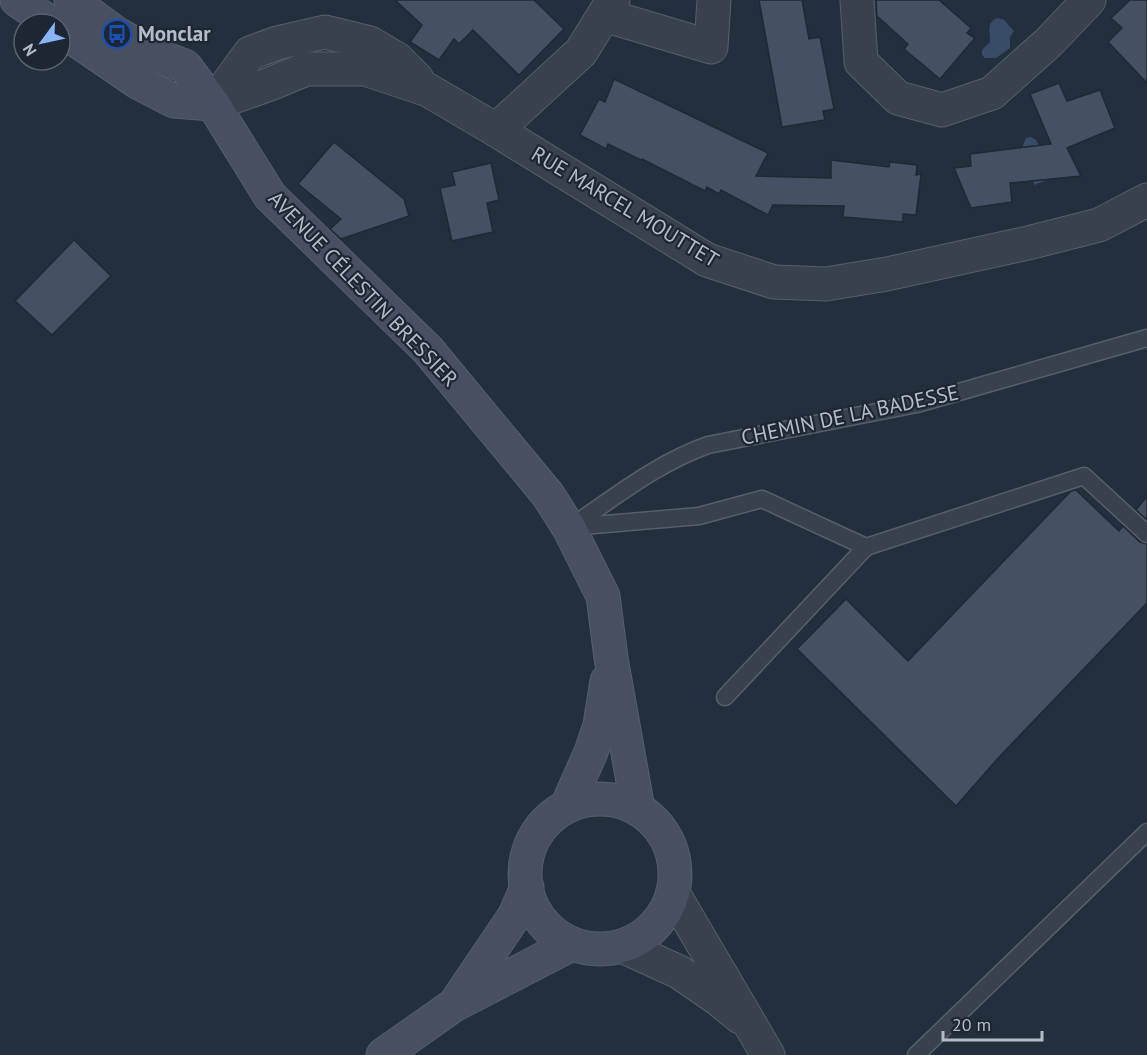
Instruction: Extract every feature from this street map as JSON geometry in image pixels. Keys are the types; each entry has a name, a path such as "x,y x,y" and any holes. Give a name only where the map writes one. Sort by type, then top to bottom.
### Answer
{"main road":[{"path":"17,0 34,12"},
{"name":"AVENUE CÉLESTIN BRESSIER","path":"71,0 117,34 156,56 185,66 213,104 270,196 428,350 548,495 569,528 603,596 611,658 638,808"},
{"path":"72,37 139,83 174,101 213,104"},
{"name":"AVENUE CÉLESTIN BRESSIER","path":"567,806 600,725 611,658"},
{"path":"590,799 615,800 638,808 657,824 669,844 675,868 673,892 662,916 645,934 622,946 597,949 572,944 550,930 535,910 527,887 526,863 533,840 548,820 567,806 590,799"},
{"path":"454,1005 515,915 527,887"},
{"path":"383,1055 454,1005 572,944"}],"street":[{"path":"496,130 581,52 608,8 711,47 714,0"},
{"path":"857,0 861,62 898,98 942,110 992,93 1049,42 1089,0"},
{"name":"RUE MARCEL MOUTTET","path":"213,104 306,69 365,69 428,90 707,260 774,282 826,284 887,274 1099,225 1147,200"},
{"path":"673,892 762,1042"},
{"path":"622,946 680,972 718,999 762,1042"}],"lane":[{"name":"CHEMIN DE LA BADESSE","path":"569,528 682,454 708,446 917,404 1147,338"},
{"path":"725,697 866,547 1084,476 1147,534"},
{"path":"569,528 699,516 762,499 866,547"},
{"path":"916,1055 1147,832"}],"water":[{"path":"998,18 1004,20 1014,31 1010,37 1010,48 996,58 985,58 982,50 990,42 990,25"},
{"path":"1031,137 1036,140 1055,177 1034,185 1023,145 1026,138"}],"building":[{"path":"395,0 534,0 564,29 519,75 473,30 459,44 454,39 439,60 410,42 422,25"},
{"path":"759,0 802,0 809,39 820,37 834,109 823,111 825,120 782,127"},
{"path":"876,0 939,0 971,28 967,33 975,38 940,79 904,49 908,44 877,16"},
{"path":"1130,0 1147,0 1147,83 1108,42 1122,28 1111,18"},
{"path":"614,79 768,153 756,176 831,178 831,160 889,167 890,162 917,165 916,175 921,174 916,215 903,214 903,222 843,217 844,206 773,205 768,215 721,190 719,194 707,187 705,191 608,144 606,149 580,135 599,99 605,102"},
{"path":"1059,83 1067,101 1100,90 1115,128 1067,148 1081,176 1010,183 1012,202 971,208 954,168 971,166 970,154 1051,144 1030,94"},
{"path":"334,142 404,199 409,216 341,239 330,229 341,219 298,184"},
{"path":"491,163 499,200 487,203 493,232 452,241 440,188 455,185 452,172"},
{"path":"74,240 111,276 52,335 15,301"},
{"path":"1076,490 1119,531 1123,526 1140,542 1147,544 1147,603 1001,755 956,806 797,649 846,599 908,661 1071,491"},
{"path":"1147,496 1147,520 1136,510"}],"place":[{"name":"Monclar","path":"117,34"}]}
